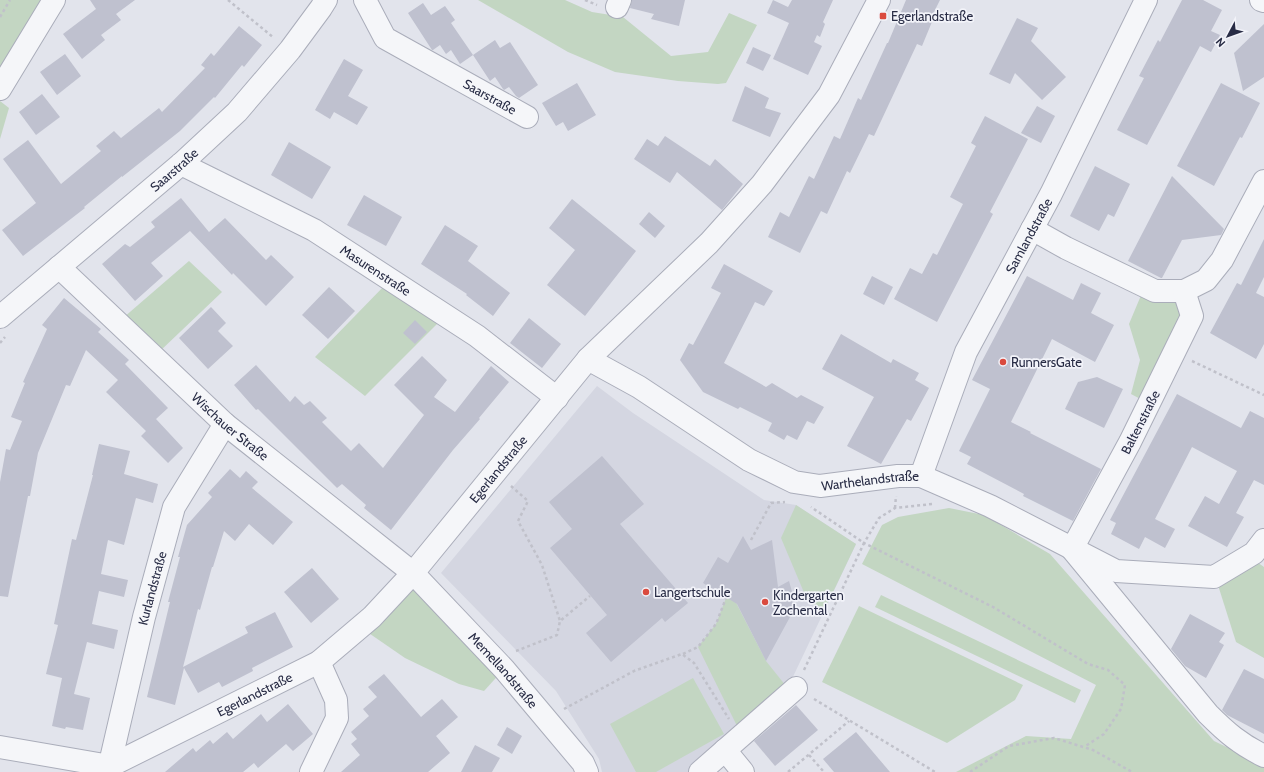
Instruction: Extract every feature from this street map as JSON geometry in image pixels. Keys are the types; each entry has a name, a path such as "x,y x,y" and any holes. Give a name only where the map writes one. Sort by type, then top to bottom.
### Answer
{"street":[{"path":"0,89 54,0"},
{"name":"Saarstraße","path":"0,317 181,164 237,112 290,50 326,0"},
{"name":"Saarstraße","path":"365,0 385,38 527,117"},
{"name":"Egerlandstraße","path":"109,769 319,662 372,617 413,573 588,359 709,243 762,184 828,95 879,0"},
{"name":"Samlandstraße","path":"921,476 966,352 1051,194 1146,0"},
{"name":"Masurenstraße","path":"181,164 314,230 477,336 557,398"},
{"path":"1032,229 1066,248 1155,291 1184,292 1206,280 1222,260 1264,181"},
{"name":"Wischauer Straße","path":"59,267 225,424 413,573"},
{"name":"Baltenstraße","path":"1072,549 1130,442 1175,354 1192,316 1184,292"},
{"name":"Warthelandstraße","path":"588,359 639,387 749,460 790,492 820,486 898,476 921,476 990,506 1116,571 1214,577 1261,551"},
{"name":"Kurlandstraße","path":"109,769 144,617 174,507 225,424"},
{"path":"1072,549 1208,714 1227,734 1264,756"},
{"name":"Memellandstraße","path":"413,573 495,659 584,763 587,772"},
{"path":"311,772 337,718 336,700 319,662"},
{"path":"700,772 796,688"},
{"path":"732,743 743,772"},
{"path":"0,747 109,769"}],"path":[{"path":"0,17 10,0"},
{"path":"228,0 290,50"},
{"path":"1175,354 1264,394"},
{"path":"495,659 557,635 560,621 542,565 518,521 528,501 496,472"},
{"path":"751,540 771,503 790,492 864,543 994,607 1088,664 1108,670 1125,685 1121,709 1104,734 1084,747"},
{"path":"935,772 796,688 864,543 879,518 895,508 938,503"},
{"path":"560,621 590,596"},
{"path":"547,719 634,671 698,647 716,624 726,598"},
{"path":"682,654 694,663 717,698 732,743"},
{"path":"788,772 849,720"},
{"path":"970,772 1009,746 1054,738 1093,750 1132,772"},
{"path":"809,755 824,772"}],"shaded area":[{"name":"Langertschule","path":"597,386 633,413 764,500 796,505 856,544 790,683 739,730 688,772 602,772 599,759 556,691 441,573"}],"green space":[{"path":"0,0 44,0 0,73"},
{"path":"478,0 565,0 592,12 623,17 671,56 708,52 729,13 757,25 726,83 718,84 678,81 615,72 568,52"},
{"path":"0,101 9,108 0,139"},
{"path":"189,261 222,292 159,352 123,318"},
{"path":"388,282 441,320 365,396 315,357"},
{"path":"1142,293 1179,298 1187,315 1146,402 1131,394 1140,360 1129,324"},
{"path":"796,505 856,544 824,611 808,602 781,538"},
{"path":"949,508 984,515 1050,554 1214,741 1264,765 1264,772 956,772 1026,736 1071,739 1096,685 862,564 882,525 898,517"},
{"path":"1254,560 1264,567 1264,658 1236,642 1217,582"},
{"path":"413,573 504,669 484,691 459,684 405,658 360,627"},
{"path":"730,591 766,661 786,686 739,730 698,647 716,624"},
{"path":"881,595 1081,690 1075,703 875,607"},
{"path":"859,606 1023,685 1015,700 947,743 822,682"},
{"path":"693,678 724,734 656,772 636,772 610,724"}],"building":[{"path":"90,0 135,0 116,14 121,20 101,35 105,40 82,59 63,34 96,9"},
{"path":"632,0 685,0 679,26 651,19 654,14 630,8"},
{"path":"773,0 788,7 792,0 833,0 823,22 825,24 820,37 817,35 814,42 822,46 808,75 773,59 789,23 767,13"},
{"path":"906,0 940,0 932,16 934,17 922,46 917,44 874,136 869,134 850,173 847,171 827,214 821,211 800,253 768,237 780,212 789,217 809,176 814,179 834,136 840,139 858,98 861,100 888,43"},
{"path":"1182,0 1203,0 1222,10 1211,31 1220,35 1211,52 1200,46 1147,145 1117,130 1144,78 1139,76 1158,40 1160,42"},
{"path":"423,3 431,15 445,6 455,20 451,23 473,55 460,64 451,50 446,54 440,45 432,50 408,13"},
{"path":"1017,18 1038,28 1031,41 1066,77 1042,100 1015,73 1010,84 989,74"},
{"path":"1264,24 1264,77 1243,91 1234,53"},
{"path":"239,26 262,45 244,67 242,65 215,98 214,97 180,131 23,256 2,230 36,203 3,159 28,140 61,184 101,151 96,146 114,131 121,138 159,108 162,112 205,68 201,65 211,53 214,56"},
{"path":"495,40 500,48 510,42 538,85 519,98 509,87 504,90 495,77 490,81 473,55"},
{"path":"753,47 771,55 763,71 746,63"},
{"path":"65,54 81,76 57,95 40,72"},
{"path":"344,59 363,70 348,96 368,107 357,125 334,112 330,119 315,110"},
{"path":"577,83 596,115 568,131 563,122 556,126 542,103"},
{"path":"1221,83 1260,103 1242,138 1240,137 1214,186 1177,166"},
{"path":"745,86 769,98 765,108 781,113 770,137 732,121"},
{"path":"42,94 60,117 36,135 19,112"},
{"path":"1037,106 1055,116 1041,143 1021,133"},
{"path":"985,116 1028,139 990,212 993,214 937,322 894,299 910,268 922,274 933,253 937,255 963,204 950,197 976,146 971,143"},
{"path":"665,136 710,166 715,159 743,184 722,210 677,172 670,183 634,159 647,139 658,146"},
{"path":"289,142 331,167 312,199 271,175"},
{"path":"1095,166 1130,184 1114,217 1108,214 1099,231 1070,216"},
{"path":"1172,176 1224,229 1221,235 1182,240 1161,278 1128,261"},
{"path":"364,195 402,217 386,246 347,225"},
{"path":"181,198 209,232 225,218 266,260 271,255 294,277 266,306 233,273 232,275 190,231 151,263 163,276 135,301 102,264 125,244 130,247 155,227 151,222"},
{"path":"572,199 636,251 585,316 547,285 575,250 549,228"},
{"path":"649,212 665,226 655,238 639,224"},
{"path":"445,225 478,246 468,261 510,293 493,316 466,295 467,294 421,264"},
{"path":"1264,239 1264,277 1256,293 1264,297 1264,344 1256,359 1210,333 1237,283 1241,285"},
{"path":"724,264 773,291 764,306 755,302 724,363 766,387 772,383 797,398 801,395 824,407 814,424 807,421 797,440 787,435 784,440 768,431 772,423 740,407 738,409 703,392 680,360 689,343 693,345 721,293 711,288"},
{"path":"872,276 893,287 884,305 863,294"},
{"path":"1027,276 1073,300 1081,283 1101,293 1091,313 1114,325 1095,362 1052,339 1011,422 1101,469 1073,521 1023,496 1024,494 967,464 971,457 959,451 990,389 972,380"},
{"path":"329,287 355,311 328,339 302,315"},
{"path":"64,298 101,329 98,332 129,360 125,364 168,408 156,419 183,448 168,463 141,436 146,431 106,392 118,380 86,350 70,386 66,385 38,453 8,597 0,596 0,482 6,449 10,450 22,421 11,417 25,383 23,382 47,329 42,325"},
{"path":"211,307 226,323 218,331 233,346 208,369 179,338"},
{"path":"529,318 561,344 542,368 510,343"},
{"path":"415,320 427,332 415,344 403,333"},
{"path":"841,334 891,363 893,359 919,373 915,380 929,388 911,421 907,419 881,464 847,446 874,397 822,369"},
{"path":"422,356 447,380 434,397 455,412 491,366 509,382 453,450 391,530 364,508 366,505 342,484 337,488 258,409 256,410 234,385 256,365 290,402 295,396 304,405 310,401 327,418 322,422 351,451 359,443 383,468 424,415 394,385"},
{"path":"1097,377 1123,389 1104,428 1065,409 1078,382"},
{"path":"1177,394 1241,428 1250,411 1264,418 1264,485 1254,480 1236,513 1244,517 1227,547 1188,526 1205,496 1219,504 1237,471 1192,447 1155,519 1175,529 1165,548 1145,537 1139,549 1111,534 1116,523 1110,520"},
{"path":"99,444 130,451 124,474 158,484 153,503 136,498 124,545 108,540 101,574 128,580 124,597 99,591 92,624 118,630 114,649 87,642 74,694 90,698 83,730 66,727 65,729 52,726 62,678 46,674 58,625 54,624 72,539 76,540 93,475"},
{"name":"Langertschule","path":"602,456 644,504 620,524 688,603 665,622 662,618 611,662 586,633 607,615 550,548 572,529 549,502"},
{"path":"230,469 240,478 246,471 258,482 252,488 293,522 273,545 249,524 235,541 224,531 200,610 198,609 183,667 248,633 245,627 275,612 293,647 252,668 253,671 222,687 219,682 198,693 184,668 175,705 147,697 170,602 168,602 180,557 178,557 187,525 212,497 208,493"},
{"name":"Kindergarten Zochental","path":"743,536 751,550 772,540 778,587 789,581 798,613 790,617 766,661 737,604 703,583 718,557 728,563"},
{"path":"312,568 339,599 311,623 284,592"},
{"path":"1190,614 1225,633 1219,642 1224,645 1206,678 1185,666 1171,649"},
{"path":"1244,669 1264,679 1264,734 1227,715 1222,710"},
{"path":"384,674 421,717 442,699 458,717 436,736 450,753 428,772 341,772 360,755 351,744 357,739 351,732 369,716 363,709 377,697 368,687"},
{"path":"288,704 313,734 293,751 286,744 258,768 254,763 243,772 165,772 193,748 196,752 210,740 213,744 227,732 233,739 261,714 267,722"},
{"path":"796,705 818,730 775,766 754,741"},
{"path":"507,727 522,736 512,754 497,745"},
{"path":"856,732 890,772 834,772 823,759"},
{"path":"475,745 500,758 492,772 461,772"}],"place":[{"name":"Egerlandstraße","path":"883,16"},
{"name":"RunnersGate","path":"1003,362"},
{"name":"Langertschule","path":"646,592"},
{"name":"Kindergarten Zochental","path":"765,602"}]}
